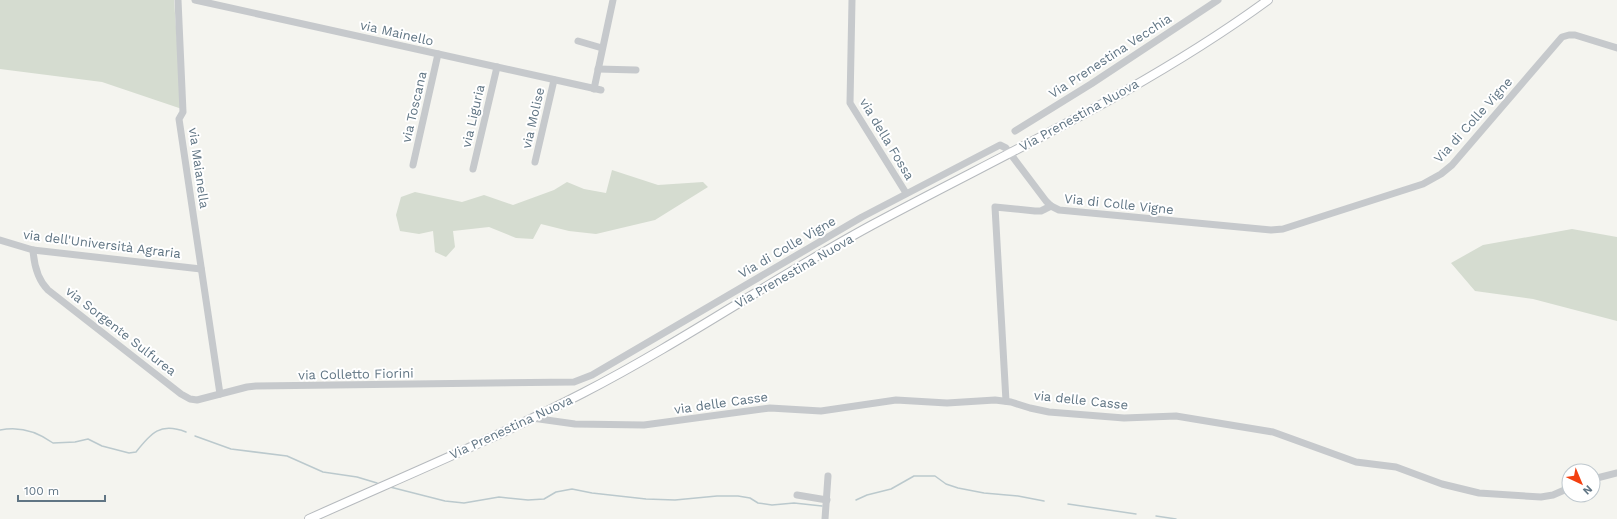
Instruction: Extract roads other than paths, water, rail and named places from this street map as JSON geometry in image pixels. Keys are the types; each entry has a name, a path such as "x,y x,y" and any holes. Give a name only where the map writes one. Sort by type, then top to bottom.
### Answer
{"main road":[{"name":"Via Prenestina Nuova","path":"309,519 532,418 584,392 650,356 870,227 1128,90 1219,33 1268,0"}],"street":[{"name":"via Maianella","path":"178,0 183,112 179,119 220,394"},
{"name":"via Mainello","path":"195,0 597,89 598,69 613,0"},
{"name":"via della Fossa","path":"852,0 850,103 906,194"},
{"name":"Via Prenestina Vecchia","path":"1015,131 1098,80 1218,0"},
{"name":"Via di Colle Vigne","path":"493,384 563,384 588,377 862,217 1000,145 1005,146 1046,201 1051,206 1064,212 1271,230 1292,227 1423,184 1444,172 1452,166 1562,37 1575,35 1617,48"},
{"path":"578,41 602,48"},
{"name":"via Toscana","path":"413,165 438,54"},
{"name":"via Liguria","path":"473,169 497,67"},
{"path":"598,69 636,70"},
{"name":"via Molise","path":"535,162 554,80"},
{"path":"1006,401 995,207 1041,211 1051,206"},
{"name":"via dell'Università Agraria","path":"0,240 33,250 201,269"},
{"name":"via Sorgente Sulfurea","path":"33,250 36,270 45,286 182,394 188,398 196,400 220,394"},
{"name":"via Colletto Fiorini","path":"220,394 256,386 493,384"},
{"name":"via delle Casse","path":"532,418 575,424 644,425 770,408 815,411 840,409 896,400 947,403 986,400 1006,401 1034,410 1049,412 1124,418 1169,415 1273,432 1356,462 1396,467 1442,484 1479,493 1538,497 1553,495 1561,492"},
{"path":"1601,476 1617,473"},
{"path":"825,519 828,476"},
{"path":"797,495 827,500"}],"waterway":[{"path":"0,430 21,429 35,433 53,443 75,442 88,439 102,446 129,453 136,452 146,439 157,431 169,428 186,432"},
{"path":"195,436 231,449 287,456 323,472 357,477 377,483"},
{"path":"856,500 867,495 891,489 914,476 935,476 946,484 958,488 1044,501"},
{"path":"390,487 445,501 464,503 499,497 528,500 544,499 556,492 572,489 592,493 646,499 675,500 717,496 738,496 750,498 758,503 772,505 794,503 822,506"},
{"path":"1068,504 1136,514"},
{"path":"1156,516 1176,519"}]}
